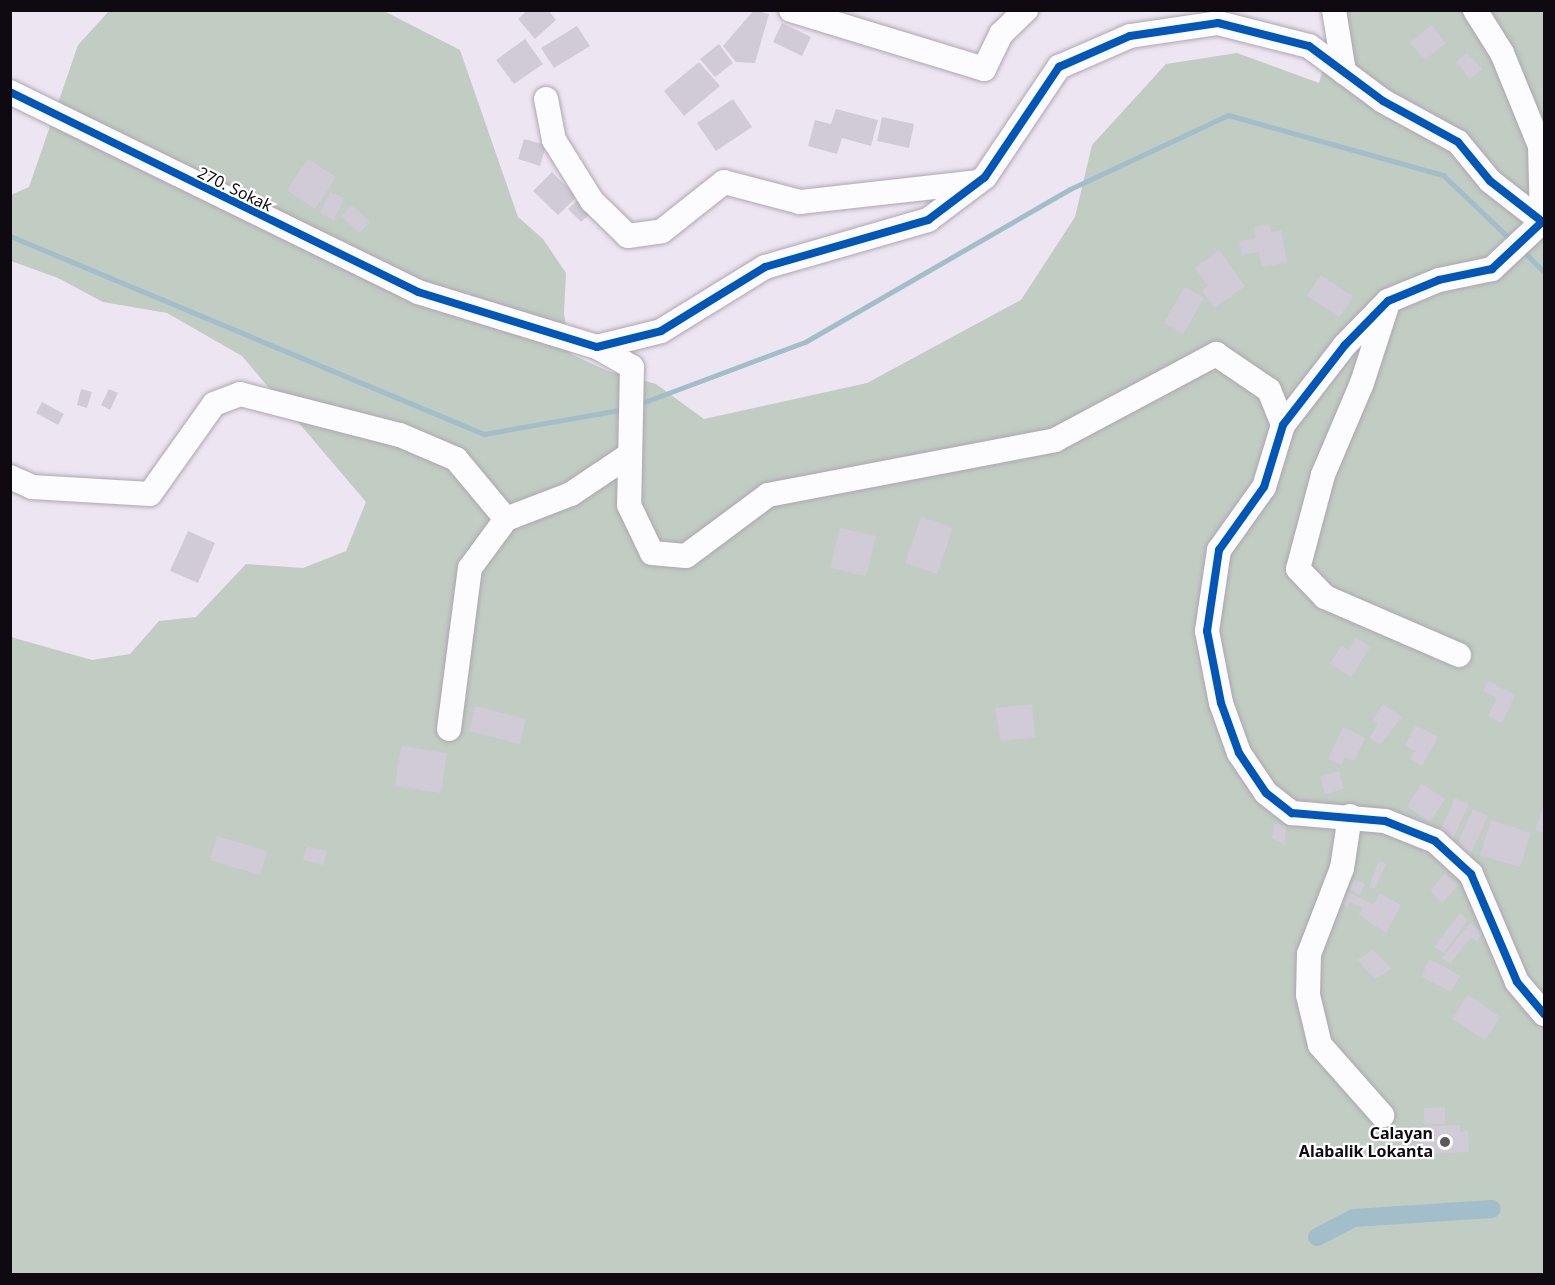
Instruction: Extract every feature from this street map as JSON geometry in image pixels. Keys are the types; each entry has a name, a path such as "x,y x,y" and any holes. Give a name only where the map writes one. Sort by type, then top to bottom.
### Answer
{"street":[{"path":"791,10 984,69 1001,34 1026,10"},
{"path":"1334,10 1344,72"},
{"path":"1475,10 1502,53 1540,146 1543,222 1492,269 1439,280 1388,301 1345,345 1283,425 1264,487 1219,550 1208,631 1221,703 1239,753 1266,793 1292,813 1350,816 1385,821 1435,841 1471,874 1517,982 1545,1014"},
{"path":"597,347 661,331 765,267 928,220 978,182 1059,67 1130,36 1218,23 1309,46 1383,101 1458,142 1490,181 1543,222"},
{"name":"270. Sokak","path":"10,92 418,292 597,347 632,367 629,455"},
{"path":"546,99 554,140 592,201 628,236 662,231 724,182 800,202 978,182"},
{"path":"1388,301 1362,383 1323,475 1298,569 1325,597 1459,655"},
{"path":"629,455 629,505 652,553 686,556 768,495 1054,440 1216,354 1269,390 1283,425"},
{"path":"10,477 32,487 150,494 214,404 240,394 400,435 456,459 506,519"},
{"path":"449,729 470,568 506,519 571,494 629,455"},
{"path":"1350,816 1342,868 1309,954 1308,995 1320,1045 1382,1114"}],"shaded area":[{"path":"109,11 384,11 460,50 518,217 543,239 566,273 564,314 571,354 608,371 656,384 704,419 867,383 1021,300 1075,217 1092,145 1166,64 1237,53 1319,83 1339,11 1544,11 1544,1274 11,1274 11,637 92,660 130,654 159,621 196,617 246,564 303,568 346,551 366,502 242,356 167,313 103,302 58,278 11,261 11,195 29,187 78,45"}],"building":[{"path":"528,10 548,10 556,20 535,39 518,19"},
{"path":"754,10 769,14 755,63 736,62 723,46"},
{"path":"782,23 811,37 802,56 773,42"},
{"path":"1431,25 1446,43 1425,60 1410,43"},
{"path":"577,26 590,46 554,68 541,48"},
{"path":"525,39 543,64 514,84 496,60"},
{"path":"719,44 733,63 715,77 700,59"},
{"path":"1467,53 1482,69 1470,79 1456,62"},
{"path":"699,62 720,86 684,116 664,91"},
{"path":"733,99 752,127 716,151 697,123"},
{"path":"836,109 878,120 871,146 842,138 837,154 808,146 815,120 831,124"},
{"path":"882,117 914,124 909,148 877,141"},
{"path":"524,139 546,145 540,166 518,159"},
{"path":"308,159 336,177 315,209 287,190"},
{"path":"552,172 577,197 558,215 533,191"},
{"path":"330,192 344,198 334,220 320,213"},
{"path":"580,198 593,211 581,222 568,209"},
{"path":"352,205 370,222 359,233 341,216"},
{"path":"1269,224 1271,232 1281,230 1287,262 1262,267 1259,252 1242,255 1239,241 1256,238 1254,227"},
{"path":"1219,250 1245,286 1215,308 1202,291 1208,286 1195,268"},
{"path":"1321,275 1353,297 1339,317 1307,296"},
{"path":"1185,287 1204,298 1183,334 1164,322"},
{"path":"81,389 92,392 87,408 77,405"},
{"path":"109,389 118,393 110,410 101,405"},
{"path":"42,402 64,414 58,425 36,413"},
{"path":"921,517 953,528 937,574 905,563"},
{"path":"840,528 876,536 866,576 830,568"},
{"path":"188,531 215,543 198,583 170,571"},
{"path":"1356,638 1370,647 1351,677 1330,664 1341,646 1349,650"},
{"path":"1488,681 1515,695 1502,723 1488,716 1497,698 1483,691"},
{"path":"1032,704 1035,737 1001,741 995,708"},
{"path":"1383,704 1402,717 1380,745 1369,738 1378,724 1372,721"},
{"path":"475,706 526,719 520,744 469,731"},
{"path":"1416,725 1438,737 1422,766 1410,759 1415,751 1405,745"},
{"path":"1343,727 1365,738 1354,761 1345,757 1341,765 1328,759"},
{"path":"401,746 447,753 441,793 395,786"},
{"path":"1339,771 1344,789 1325,794 1320,777"},
{"path":"1422,784 1445,799 1430,822 1407,806"},
{"path":"1455,798 1469,804 1452,841 1438,835"},
{"path":"1544,805 1544,833 1535,830"},
{"path":"1473,809 1488,816 1469,858 1454,852"},
{"path":"1491,820 1531,833 1520,867 1480,855"},
{"path":"1275,823 1286,826 1285,845 1272,838"},
{"path":"217,836 267,851 260,875 210,860"},
{"path":"307,846 327,851 323,865 303,860"},
{"path":"1379,861 1386,864 1374,889 1369,887"},
{"path":"1445,874 1458,885 1442,903 1430,890"},
{"path":"1355,879 1365,884 1360,895 1349,889"},
{"path":"1348,892 1374,905 1379,893 1401,905 1386,933 1359,915 1362,908 1350,902 1348,907 1342,904"},
{"path":"1460,913 1468,920 1444,953 1434,947"},
{"path":"1470,923 1483,933 1477,941 1471,937 1450,964 1442,958"},
{"path":"1373,950 1392,969 1375,979 1357,960"},
{"path":"1430,959 1460,976 1451,992 1421,976"},
{"path":"1468,995 1500,1017 1485,1040 1452,1019"},
{"path":"1445,1107 1445,1124 1424,1124 1424,1108"},
{"name":"Calayan Alabalik Lokanta","path":"1460,1125 1460,1132 1468,1131 1469,1152 1421,1154 1420,1127"}],"waterway":[{"path":"639,404 805,342 1070,189 1228,115 1443,175 1513,242"},
{"path":"10,236 484,434 625,409"},
{"path":"1522,250 1544,272"},
{"path":"1317,1237 1354,1218 1492,1209"}],"cycle path":[{"path":"10,92 418,292 597,347 661,331 765,267 928,220 985,177 1059,67 1130,36 1218,23 1309,46 1383,101 1458,142 1490,181 1544,223"},
{"path":"1542,222 1492,269 1439,280 1388,301 1345,345 1283,425 1264,487 1219,550 1207,631 1221,703 1239,753 1266,793 1292,813 1385,821 1435,841 1471,874 1517,982 1544,1014"}],"place":[{"name":"Calayan Alabalik Lokanta","path":"1445,1142"}]}
